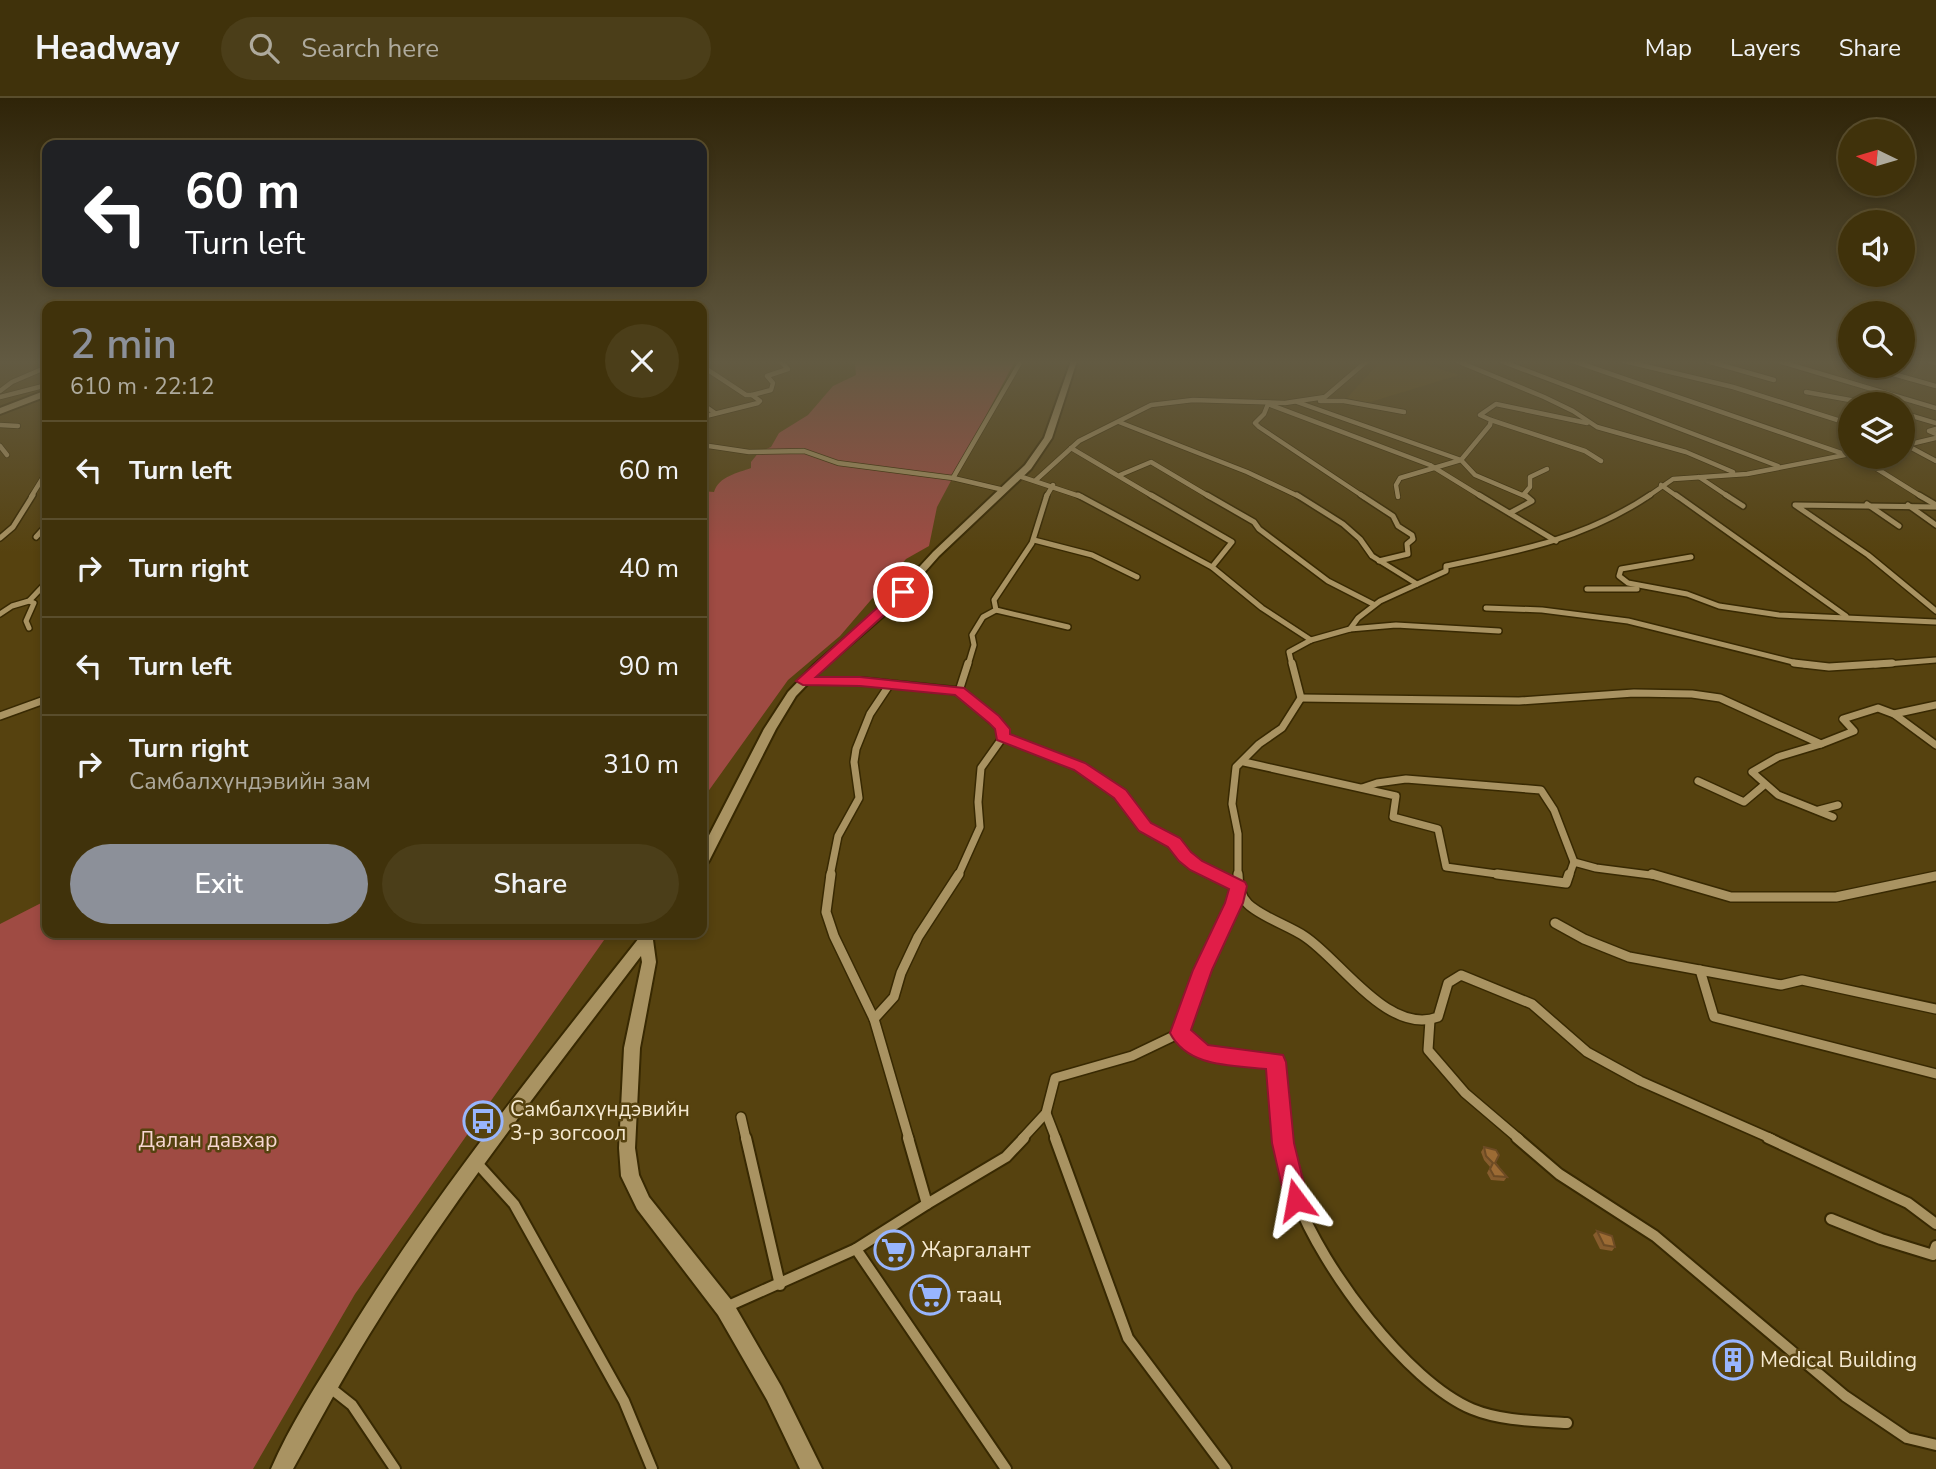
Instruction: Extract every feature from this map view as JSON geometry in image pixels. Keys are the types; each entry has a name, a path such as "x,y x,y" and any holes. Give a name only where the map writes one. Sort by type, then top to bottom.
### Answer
{"street":[{"path":"0,425 18,426"},
{"path":"953,478 984,425"},
{"path":"707,851 770,729 803,681 890,605 936,554 1019,476 1048,438 1052,425"},
{"path":"1036,480 1071,448 1088,436 1112,425"},
{"path":"1127,425 1247,472 1308,500 1343,524 1360,539 1366,551 1417,584"},
{"path":"1257,425 1393,516 1398,526 1412,535 1413,539 1407,544 1408,554 1379,561"},
{"path":"1323,425 1433,467 1557,541"},
{"path":"1362,425 1461,460 1475,475 1524,494 1532,501 1530,505 1510,513"},
{"path":"1398,497 1396,485 1400,478 1461,460 1490,425"},
{"path":"1506,425 1585,451 1601,461"},
{"path":"1594,425 1686,452 1737,474"},
{"path":"1669,425 1779,467"},
{"path":"1765,425 1838,451"},
{"path":"0,432 8,426"},
{"path":"1915,442 1936,434"},
{"path":"0,446 7,455"},
{"path":"707,446 749,452 804,451 838,463 953,478 1004,490"},
{"path":"1071,448 1232,542 1212,567"},
{"path":"1915,450 1936,461"},
{"path":"1350,629 1358,615 1373,604 1446,571 1446,566 1557,541 1607,521 1673,479 1737,474 1838,456"},
{"path":"1120,475 1150,463 1160,468 1254,522 1259,529 1328,581 1373,604"},
{"path":"1524,494 1530,487 1530,477 1547,469"},
{"path":"1877,469 1936,506"},
{"path":"1019,476 1052,485 1120,515 1212,567 1262,608 1311,640"},
{"path":"1698,476 1743,506"},
{"path":"0,538 13,527 42,479"},
{"path":"996,610 994,600 1034,540 1043,514 1046,494 1052,485"},
{"path":"1661,485 1744,541 1848,617"},
{"path":"1867,504 1899,526"},
{"path":"1936,506 1795,505 1868,555 1936,611"},
{"path":"1908,505 1936,525"},
{"path":"36,537 42,530"},
{"path":"1034,540 1092,555 1137,577"},
{"path":"1691,557 1621,569 1619,576 1628,583 1645,588 1687,594 1719,606 1767,613 1799,617 1936,622"},
{"path":"0,607 29,601 42,587"},
{"path":"1587,589 1645,588"},
{"path":"29,601 34,603 26,621 29,628"},
{"path":"0,614 12,606"},
{"path":"1486,608 1517,608 1608,618 1709,639 1814,666 1850,667 1936,660"},
{"path":"959,691 974,645 972,635 983,617 996,610 1068,627"},
{"path":"725,1308 856,1249 947,1190 1006,1157 1046,1112 1055,1078 1132,1056 1180,1033 1202,970 1234,903 1238,886 1238,834 1232,804 1236,767 1244,762 1259,744 1282,728 1301,698 1289,652 1311,640 1350,629 1396,625 1499,631"},
{"path":"803,681 890,684 959,691 1002,729 1003,737 981,768 978,802 980,827 975,839 958,875 918,937 901,973 894,998 874,1019"},
{"path":"890,684 870,714 856,749 853,762 859,784 859,798 838,836 826,912 837,944 874,1019 927,1204"},
{"path":"1301,698 1518,701 1634,693 1692,694 1720,698 1821,744"},
{"path":"0,716 42,701"},
{"path":"1894,714 1936,705"},
{"path":"1833,817 1819,810 1797,805 1763,786 1752,772 1778,757 1854,731 1843,719 1878,708 1894,714 1936,745"},
{"path":"1003,737 1079,766 1120,794 1145,827 1174,842 1185,857 1196,865 1238,886 1248,904 1307,938 1363,991 1384,1006 1409,1017 1430,1020 1438,1017 1448,983 1461,975 1495,988 1532,1004 1587,1052 1640,1081 1843,1171 1908,1203 1936,1224"},
{"path":"1244,762 1396,796 1394,817 1438,829 1446,867 1566,883 1574,862 1554,810 1541,790 1482,788 1423,778 1375,782 1361,788"},
{"path":"1698,781 1744,802 1763,786"},
{"path":"1819,810 1838,805"},
{"path":"1574,862 1596,868 1653,874 1731,897 1836,897 1936,876"},
{"path":"1555,923 1584,939 1629,957 1781,985 1802,980 1936,1009"},
{"path":"282,1469 326,1385 382,1294 476,1162 646,938"},
{"path":"648,938 649,962 632,1048 628,1168 643,1203 725,1308 774,1393 811,1469"},
{"path":"1700,970 1714,1017 1936,1074"},
{"path":"1430,1020 1428,1051 1465,1093 1559,1174 1655,1236 1845,1396 1907,1438 1936,1445"},
{"path":"1180,1033 1203,1053 1276,1062 1283,1143 1296,1200 1337,1273 1401,1357 1428,1382 1471,1409 1522,1420 1567,1423"},
{"path":"1046,1112 1128,1338 1220,1467"},
{"path":"741,1116 780,1285"},
{"path":"476,1162 514,1204 624,1401 652,1469"},
{"path":"1831,1219 1881,1239 1933,1255 1936,1246"},
{"path":"856,1249 1006,1469"},
{"path":"326,1385 352,1405 395,1469"}],"green space":[{"path":"792,425 981,425 937,507 929,546 906,559 840,636 788,680 707,793 707,491 714,492 724,479 751,468 751,462 759,452 771,447 779,433"},
{"name":"Далан давхар","path":"42,903 42,938 605,938 355,1294 253,1469 0,1469 0,924"}],"building":[{"path":"1484,1147 1496,1150 1499,1155 1495,1163 1507,1177 1494,1176 1490,1169 1493,1163 1486,1156"},
{"path":"1597,1231 1612,1236 1615,1247 1604,1245"},
{"path":"1729,1349 1742,1352 1747,1361 1743,1365 1732,1360"}],"place":[{"name":"Самбалхүндэвийн 3-р зогсоол","path":"483,1121"},
{"name":"Жаргалант","path":"894,1250"},
{"name":"таац","path":"930,1295"},
{"name":"Medical Building","path":"1733,1360"}],"route":[{"path":"903,592 803,681 860,681 959,691 994,720 1002,729 1003,737 1079,766 1120,794 1145,827 1174,842 1185,857 1196,865 1238,886 1234,903 1202,970 1180,1033 1203,1053 1276,1062 1283,1143 1296,1200"}]}
